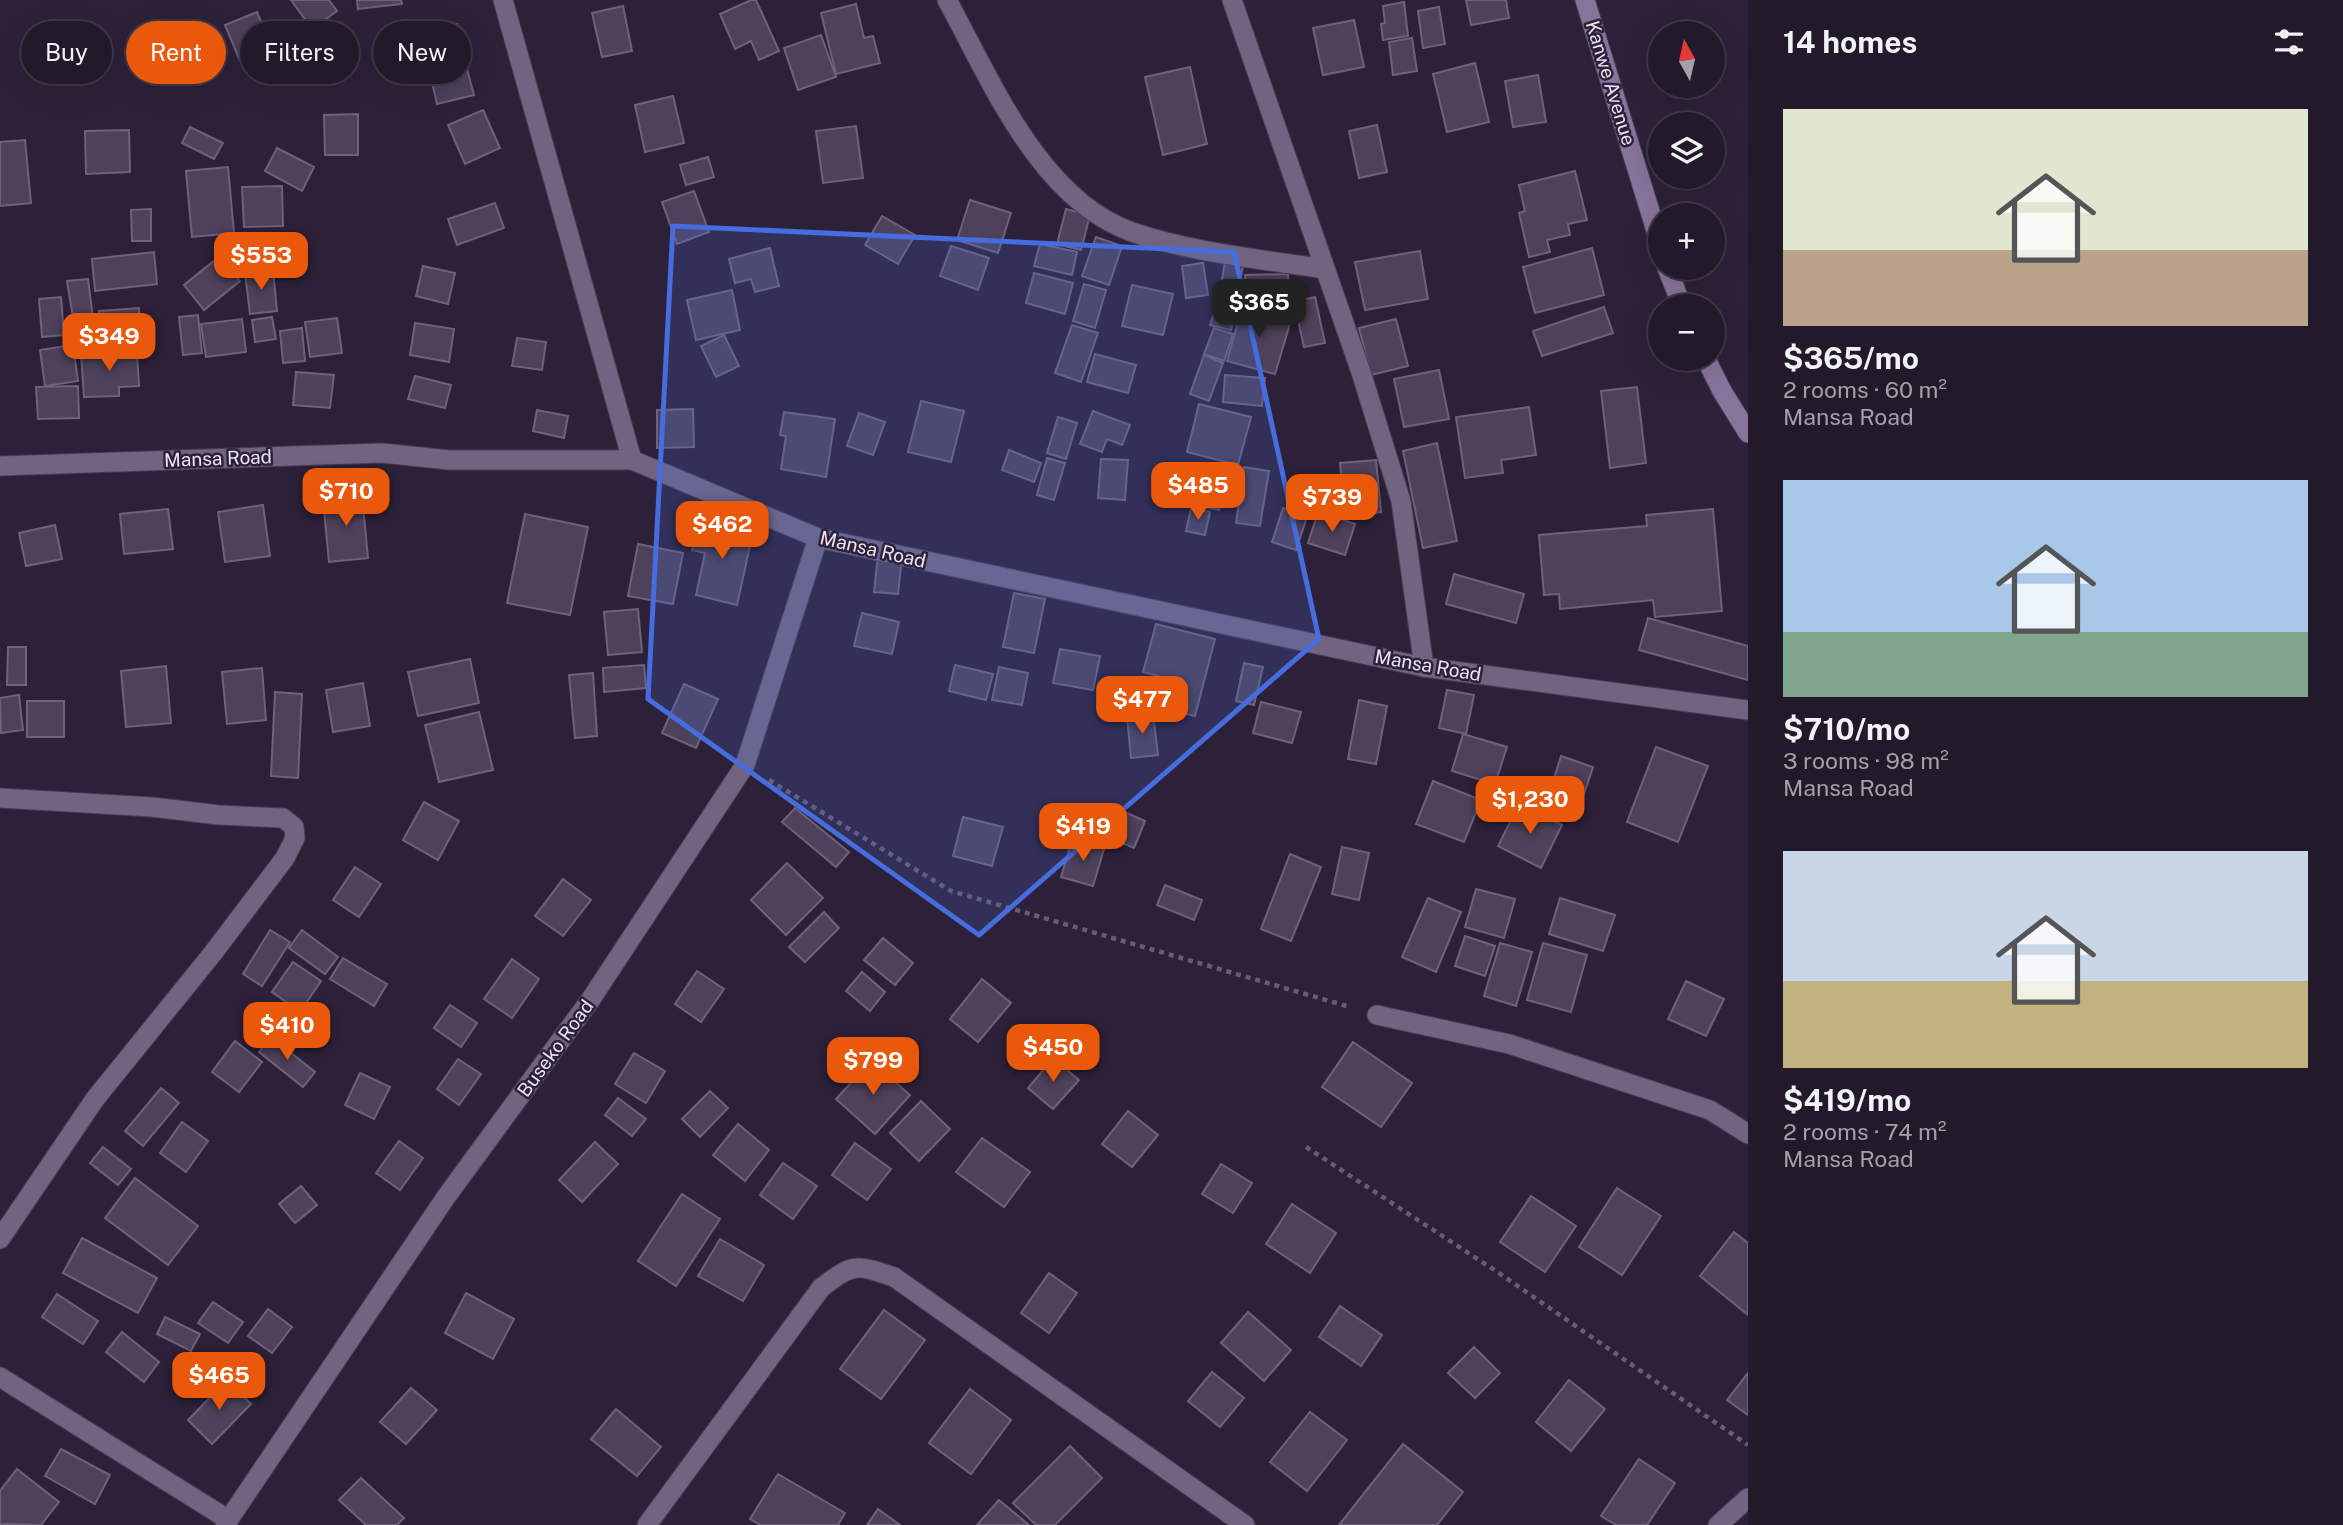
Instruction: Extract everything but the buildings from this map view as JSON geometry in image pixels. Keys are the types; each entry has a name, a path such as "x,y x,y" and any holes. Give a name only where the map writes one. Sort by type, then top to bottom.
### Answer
{"main road":[{"name":"Kanwe Avenue","path":"1584,0 1648,205"},
{"path":"1712,371 1748,433"}],"street":[{"path":"503,0 632,460"},
{"path":"947,0 1000,99 1031,147 1059,183 1087,208 1130,231 1188,247 1325,269"},
{"path":"1232,0 1361,372 1401,501 1424,667"},
{"name":"Mansa Road","path":"0,466 382,453 449,460 632,460 818,538 1424,667 1748,710"},
{"name":"Buseko Road","path":"227,1522 446,1197 591,999 745,765 818,538"},
{"path":"0,799 152,807 219,815 283,818 294,827 295,838 285,858 213,953 96,1100 0,1239"},
{"path":"1377,1015 1522,1048 1710,1110 1748,1135"},
{"path":"650,1524 821,1288 843,1270 865,1267 894,1277 1245,1525"},
{"path":"0,1377 227,1522"},
{"path":"1718,1525 1748,1499"}],"path":[{"path":"745,765 951,891 1377,1015"},
{"path":"1306,1147 1496,1271 1748,1445"}],"highlighted area":[{"path":"673,226 1234,252 1319,639 979,935 648,699"}]}
